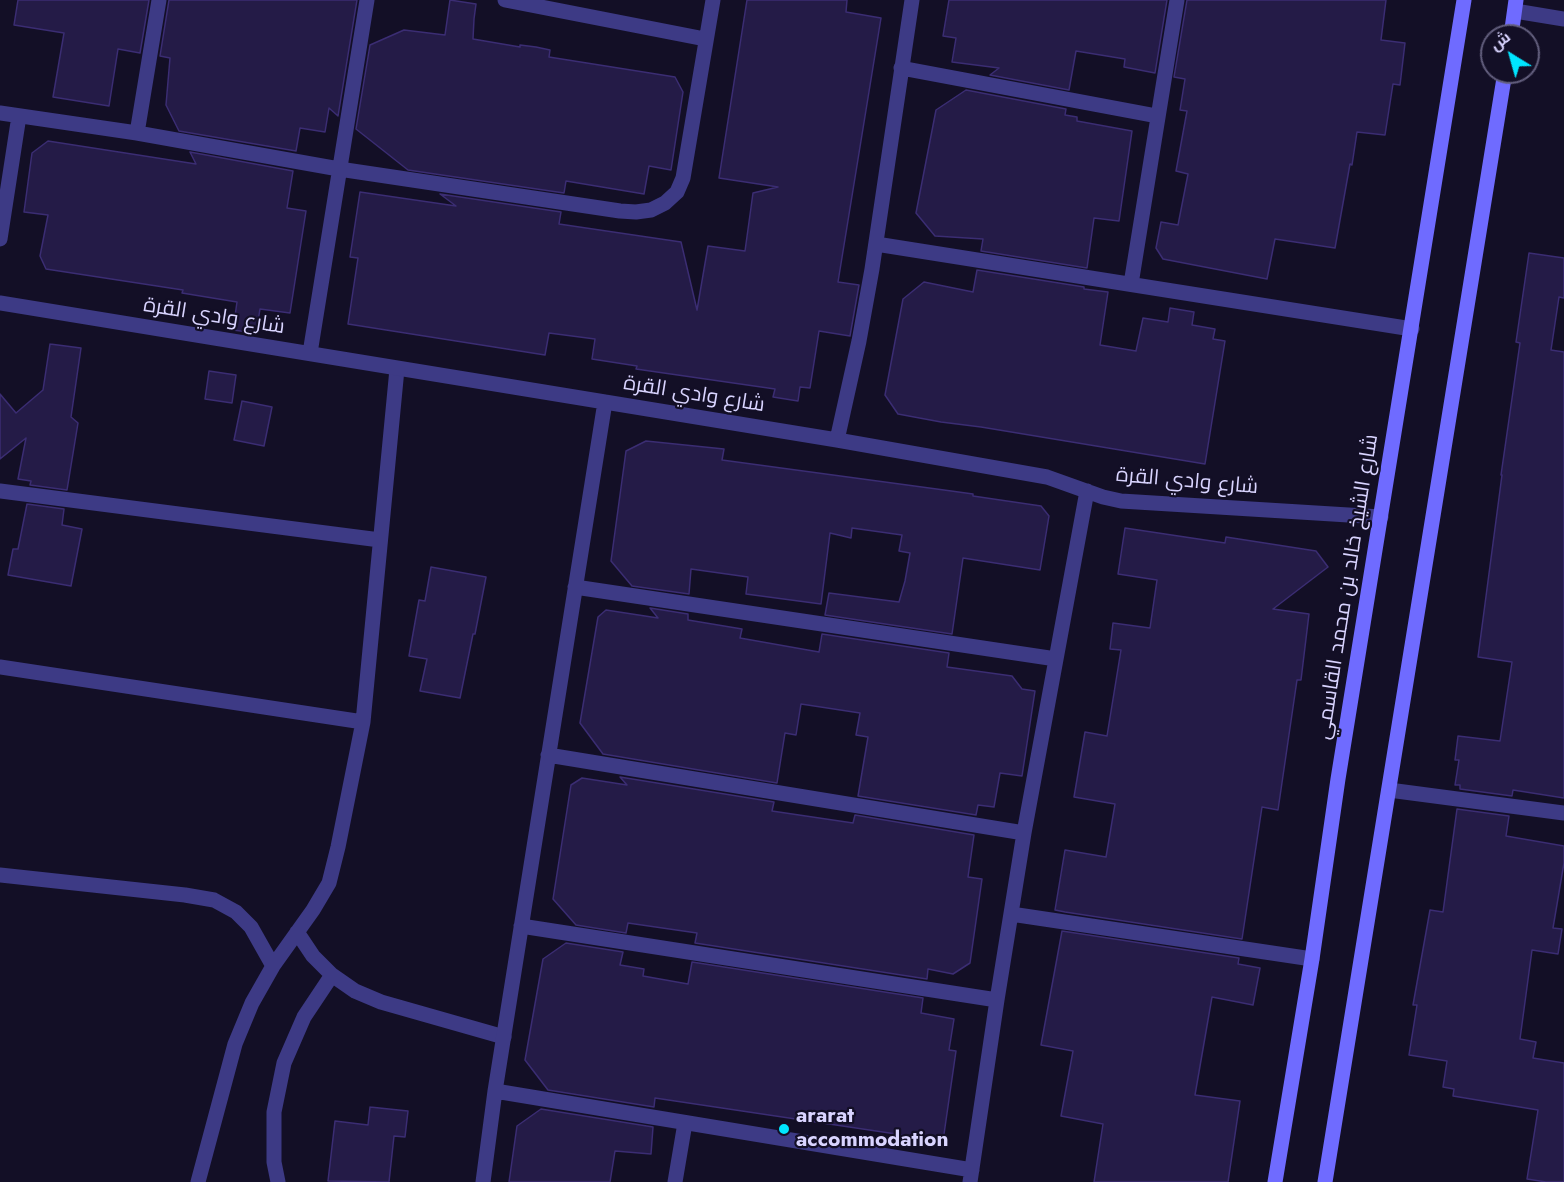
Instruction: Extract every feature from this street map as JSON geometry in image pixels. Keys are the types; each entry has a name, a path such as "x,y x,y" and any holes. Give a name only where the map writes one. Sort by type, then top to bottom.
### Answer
{"main road":[{"name":"شارع الشيخ خالد بن محمد القاسمي","path":"1275,1182 1464,0"},
{"path":"1513,24 1515,6"},
{"path":"1324,1182 1503,84"}],"street":[{"path":"137,133 159,0"},
{"path":"310,353 367,0"},
{"path":"505,0 705,39"},
{"path":"0,113 137,133 339,169 620,212 651,210 665,203 677,192 682,178 713,0"},
{"path":"837,440 866,307 912,0"},
{"path":"1131,284 1177,0"},
{"path":"1515,6 1564,19"},
{"path":"901,68 1157,116"},
{"path":"0,239 19,116"},
{"path":"876,244 1412,329"},
{"name":"شارع وادي القرة","path":"0,303 837,440 1047,477 1121,501 1381,517"},
{"path":"198,1182 235,1044 252,1003 273,966 314,910 329,883 338,847 363,722 398,369"},
{"path":"483,1182 495,1091 605,402"},
{"path":"0,491 380,540"},
{"path":"495,1091 685,1123 971,1176 1024,833 1087,491"},
{"path":"575,587 1056,659"},
{"path":"0,667 363,722"},
{"path":"548,755 1024,833"},
{"path":"1389,790 1564,813"},
{"path":"0,874 213,900 236,912 251,927 273,966"},
{"path":"1011,914 1312,959"},
{"path":"521,926 997,1000"},
{"path":"297,932 313,956 332,975 355,991 381,1002 504,1037"},
{"path":"278,1182 274,1162 274,1112 284,1063 304,1017 332,975"},
{"path":"675,1182 685,1123"}],"building":[{"path":"18,0 149,0 140,53 118,49 109,106 53,97 64,33 14,25"},
{"path":"169,0 357,0 338,116 329,108 325,132 300,128 296,151 179,131 166,105 170,58 160,56"},
{"path":"450,0 476,4 473,39 520,47 520,45 536,47 550,50 549,57 675,77 683,92 671,170 649,166 644,194 566,181 564,193 408,170 356,129 370,45 404,30 445,35"},
{"path":"747,0 847,0 846,12 881,18 838,282 859,285 850,336 819,331 810,388 800,387 798,401 773,397 775,389 636,369 637,366 592,359 595,339 549,333 545,355 348,324 358,258 350,257 360,192 456,206 440,194 561,212 559,224 681,242 697,310 708,246 745,251 753,193 778,187 719,178"},
{"path":"949,0 1167,0 1155,73 1124,67 1125,59 1076,51 1069,90 990,75 999,68 952,62 956,38 943,36"},
{"path":"1187,0 1386,0 1381,40 1405,43 1400,85 1393,84 1385,135 1357,132 1335,248 1275,239 1267,279 1163,259 1156,248 1161,222 1178,225 1188,174 1176,171 1187,111 1180,110 1185,79 1174,77"},
{"path":"966,90 1066,109 1065,115 1077,117 1077,121 1132,131 1119,221 1094,218 1087,268 981,251 983,239 935,236 916,213 936,110"},
{"path":"48,141 196,164 190,152 293,171 287,208 306,211 290,313 260,309 256,333 233,330 237,302 182,293 183,290 46,269 40,256 48,215 24,212 32,153"},
{"path":"1529,253 1564,258 1564,298 1559,297 1551,350 1564,352 1564,798 1513,790 1512,796 1460,789 1460,785 1455,785 1459,760 1455,760 1458,736 1500,741 1512,662 1478,657 1520,343 1516,342"},
{"path":"977,270 1108,292 1100,345 1136,351 1143,318 1168,322 1170,308 1194,312 1192,325 1215,329 1213,339 1225,341 1205,464 898,414 885,395 903,299 924,282 973,292"},
{"path":"50,344 81,348 71,417 78,423 67,490 30,485 31,481 18,479 26,438 0,459 0,394 16,413 43,390"},
{"path":"209,371 236,375 232,403 205,399"},
{"path":"242,401 272,407 264,446 234,440"},
{"path":"646,441 724,449 722,460 973,494 973,496 1041,506 1049,516 1040,570 963,558 952,634 825,615 829,593 899,602 910,553 899,551 902,535 852,528 851,538 830,533 821,604 746,594 748,577 691,569 689,594 632,586 611,561 626,451"},
{"path":"27,504 64,509 62,525 82,529 71,586 8,575 13,549 18,549"},
{"path":"1125,528 1225,543 1226,537 1316,551 1328,567 1273,609 1309,614 1301,680 1297,680 1278,810 1262,807 1242,939 1055,910 1065,850 1106,857 1115,804 1074,797 1085,732 1107,736 1121,650 1110,649 1113,623 1150,628 1157,580 1118,574"},
{"path":"431,567 486,577 460,698 420,691 427,659 409,656 419,600 425,601"},
{"path":"650,608 688,614 688,620 742,629 740,638 819,652 822,634 949,653 947,667 1012,676 1022,689 1035,691 1022,776 1000,773 994,807 978,805 976,815 858,796 868,737 856,735 860,713 801,704 796,735 785,733 777,783 603,754 580,723 598,617 606,610 658,618"},
{"path":"620,777 774,802 772,811 853,823 855,815 974,835 968,877 982,879 970,963 953,974 928,969 927,979 695,943 697,933 628,923 626,933 576,925 553,899 571,785 582,778 627,785"},
{"path":"1457,809 1509,816 1506,836 1564,846 1564,863 1553,928 1562,929 1558,954 1532,950 1520,1039 1536,1042 1533,1058 1564,1063 1564,1182 1527,1179 1538,1110 1453,1096 1454,1089 1443,1087 1447,1061 1409,1055 1417,1005 1413,1005 1430,910 1443,912"},
{"path":"1062,931 1239,958 1238,964 1260,968 1253,1005 1212,997 1195,1095 1240,1101 1228,1182 1094,1182 1103,1124 1061,1116 1073,1051 1041,1045"},
{"path":"566,943 623,952 620,965 644,969 643,976 688,984 692,962 923,998 921,1013 954,1019 949,1050 956,1051 943,1141 655,1098 654,1107 548,1090 525,1060 543,959"},
{"path":"370,1107 408,1111 405,1137 394,1136 389,1182 328,1181 335,1121 368,1125"},
{"path":"541,1109 653,1127 651,1154 615,1151 610,1182 509,1182 517,1126"}],"place":[{"name":"ararat accommodation","path":"784,1129"}]}
